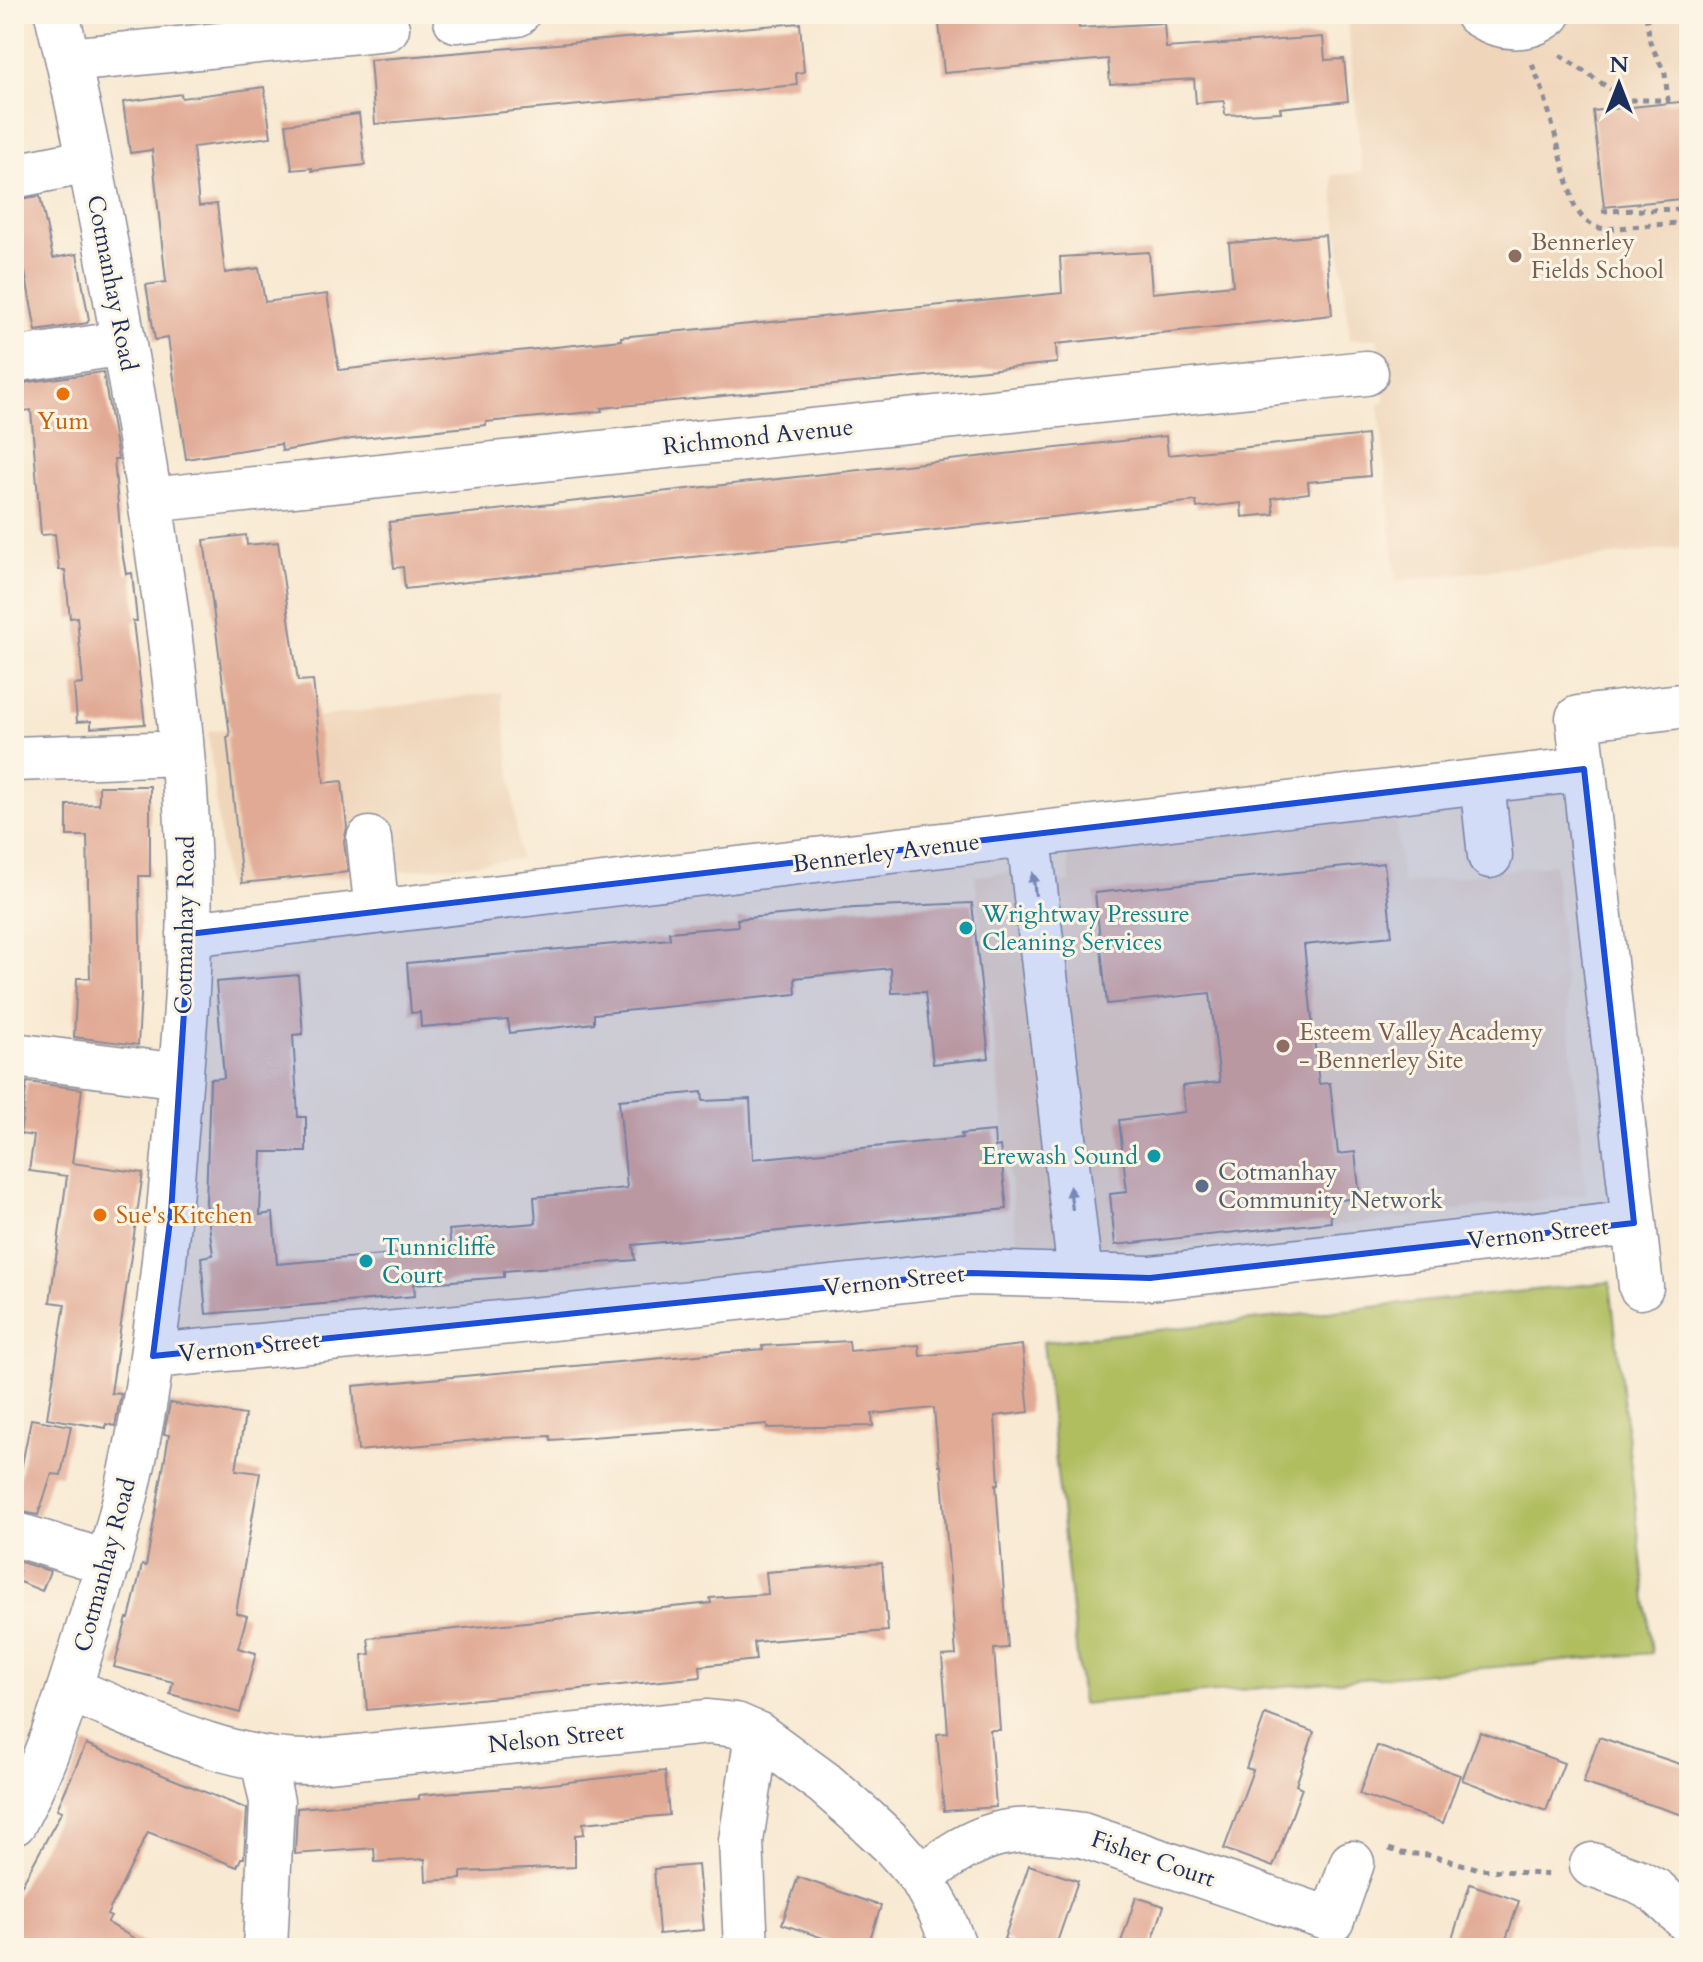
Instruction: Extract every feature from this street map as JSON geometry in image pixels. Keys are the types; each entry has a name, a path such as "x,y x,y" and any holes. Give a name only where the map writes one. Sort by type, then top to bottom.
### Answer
{"street":[{"name":"Cotmanhay Road","path":"16,1815 34,1784 69,1689 109,1563 140,1431 171,1213 189,934 189,869 172,651 124,343 69,60 57,14"},
{"path":"456,20 517,14"},
{"path":"1477,14 1491,23 1510,27 1529,25 1553,34"},
{"path":"69,60 387,28"},
{"path":"14,176 89,161"},
{"path":"14,360 124,343"},
{"name":"Richmond Avenue","path":"150,500 1366,373"},
{"path":"1641,1287 1578,718 1689,705"},
{"path":"14,759 182,753"},
{"name":"Bennerley Avenue","path":"189,934 1584,769"},
{"path":"1482,782 1490,856"},
{"path":"1029,837 1080,1275"},
{"path":"369,839 377,912"},
{"path":"14,1055 181,1076"},
{"name":"Vernon Street","path":"153,1356 552,1318 970,1273 1150,1278 1634,1223"},
{"path":"14,1534 109,1563"},
{"name":"Nelson Street","path":"69,1689 222,1749 263,1760 307,1762 708,1722 736,1725 757,1734 824,1783 864,1818 921,1877 940,1911 955,1948"},
{"path":"746,1948 741,1841 757,1734"},
{"path":"263,1760 272,1802 265,1948"},
{"name":"Fisher Court","path":"921,1877 972,1842 996,1833 1021,1829 1050,1830 1082,1835 1332,1920 1352,1863"},
{"path":"1587,1865 1637,1881 1656,1891 1689,1922"}],"path":[{"path":"1553,34 1626,100 1668,100 1665,74 1650,42 1646,14"},
{"path":"1526,53 1544,94 1574,205 1584,220 1600,229 1689,222"},
{"path":"1602,211 1689,209"},
{"path":"1352,1863 1361,1839 1401,1853 1428,1855 1480,1869 1554,1875 1587,1865"}],"highlighted area":[{"path":"1584,769 1634,1223 1150,1278 970,1273 153,1356 171,1213 189,934"}],"shaded area":[{"name":"Bennerley Fields School","path":"1347,14 1689,14 1689,547 1396,581 1379,404 1385,402 1377,338 1350,340 1332,175 1362,172"},
{"path":"501,692 520,859 226,889 208,732"},
{"name":"Esteem Valley Academy - Bennerley Site","path":"1394,809 1402,884 1554,864 1586,1194 1170,1247 1017,1242 975,876 1011,872 1053,885 1070,882 1067,851"}],"green space":[{"path":"1610,1282 1652,1653 1082,1704 1043,1342"}],"building":[{"path":"938,14 1078,14 1079,28 1164,23 1166,48 1323,37 1325,60 1344,59 1348,101 1280,108 1281,112 1225,115 1224,101 1196,103 1194,79 1110,84 1108,59 944,73"},
{"path":"800,23 804,72 796,73 797,85 375,124 370,60"},
{"path":"264,87 271,137 193,147 199,206 217,204 225,273 259,268 265,302 327,294 339,370 621,340 621,337 1062,293 1060,257 1149,252 1152,293 1233,285 1229,243 1325,235 1332,315 1056,344 1057,363 601,408 602,411 486,422 486,425 352,439 282,451 281,444 186,459 168,338 155,340 146,285 166,282 152,150 130,153 123,102"},
{"path":"1689,101 1689,198 1604,207 1593,111"},
{"path":"359,114 365,165 292,170 286,124"},
{"path":"40,196 53,258 77,254 89,320 87,323 36,331 21,251 14,253 14,200"},
{"path":"103,372 118,459 114,459 122,552 126,574 132,573 137,621 133,621 145,724 91,728 91,721 77,722 74,685 83,684 77,617 70,618 65,570 59,570 55,534 41,535 31,410 14,412 14,384"},
{"path":"1367,435 1370,476 1308,482 1309,493 1272,498 1274,514 1242,517 1241,503 1197,508 1196,501 405,589 403,567 394,568 389,522 1166,436 1168,455"},
{"path":"246,535 247,545 278,542 298,681 313,680 324,783 342,781 348,872 242,883 227,737 230,736 204,540"},
{"path":"99,786 150,786 150,876 139,876 141,995 138,1045 74,1037 77,978 90,978 87,836 67,836 67,805 99,804"},
{"path":"1384,863 1392,936 1304,945 1319,1084 1330,1083 1338,1154 1355,1152 1360,1198 1329,1201 1331,1222 1115,1245 1110,1194 1127,1192 1119,1120 1185,1112 1182,1086 1220,1082 1210,993 1107,1004 1095,893"},
{"path":"972,903 989,1058 933,1064 925,992 892,993 891,968 795,978 796,994 594,1014 594,1023 510,1033 508,1020 421,1027 420,1012 411,1013 407,963 670,939 669,932 738,926 737,919 854,908"},
{"path":"298,975 303,1034 293,1035 298,1117 306,1117 306,1152 262,1152 260,1215 273,1213 277,1264 451,1249 449,1230 536,1223 534,1197 627,1188 619,1100 702,1092 703,1101 750,1099 753,1159 962,1138 961,1134 994,1131 995,1147 1000,1146 1007,1209 633,1245 635,1260 504,1271 504,1277 414,1284 415,1296 206,1314 201,1257 213,1255 206,1201 210,1079 224,1078 216,982"},
{"path":"27,1082 82,1089 72,1163 143,1173 111,1393 121,1394 115,1426 106,1424 106,1428 47,1418 65,1304 50,1302 67,1176 29,1171 34,1136 20,1134"},
{"path":"849,1341 850,1351 919,1345 920,1356 1022,1345 1029,1412 995,1416 999,1484 996,1484 1008,1648 994,1649 1000,1730 990,1730 996,1807 944,1811 937,1734 948,1733 942,1656 956,1655 934,1408 872,1414 873,1426 767,1428 767,1424 551,1440 550,1436 498,1438 358,1451 353,1386 763,1349 762,1346"},
{"path":"170,1403 245,1415 236,1470 260,1473 236,1613 247,1616 238,1648 256,1653 240,1713 170,1694 173,1682 114,1667 142,1565 146,1566 169,1435 164,1434"},
{"path":"31,1419 71,1426 61,1475 52,1474 38,1515 14,1510 14,1479 19,1480"},
{"path":"14,1560 50,1571 42,1591 15,1580 19,1571 14,1570"},
{"path":"882,1563 888,1631 754,1642 756,1660 700,1666 701,1677 367,1710 362,1655 370,1654 368,1638 711,1603 710,1598 768,1594 766,1572"},
{"path":"1265,1714 1314,1732 1296,1785 1302,1788 1273,1867 1224,1849 1253,1770 1246,1768"},
{"path":"1480,1732 1564,1763 1546,1811 1462,1780"},
{"path":"1599,1737 1689,1767 1689,1817 1583,1783"},
{"path":"86,1744 247,1809 244,1858 237,1867 148,1832 107,1915 111,1917 107,1922 150,1948 14,1948 14,1899 62,1811 57,1809"},
{"path":"1377,1746 1460,1775 1443,1823 1359,1794"},
{"path":"665,1771 669,1815 583,1823 584,1834 575,1835 575,1867 461,1872 461,1879 426,1881 425,1859 375,1862 374,1848 295,1854 297,1808 419,1799 419,1795"},
{"path":"698,1865 704,1930 659,1934 654,1869"},
{"path":"1029,1865 1078,1881 1055,1948 1010,1948 1012,1942 1004,1939"},
{"path":"798,1877 881,1906 867,1948 852,1948 782,1924"},
{"path":"1470,1884 1519,1901 1503,1948 1449,1948"},
{"path":"1136,1897 1164,1906 1150,1948 1119,1948"}],"place":[{"name":"Bennerley Fields School","path":"1515,256"},
{"name":"Yum","path":"63,394"},
{"name":"Wrightway Pressure Cleaning Services","path":"966,928"},
{"name":"Esteem Valley Academy - Bennerley Site","path":"1283,1046"},
{"name":"Erewash Sound","path":"1154,1156"},
{"name":"Cotmanhay Community Network","path":"1202,1186"},
{"name":"Sue's Kitchen","path":"100,1215"},
{"name":"Tunnicliffe Court","path":"366,1261"}]}
